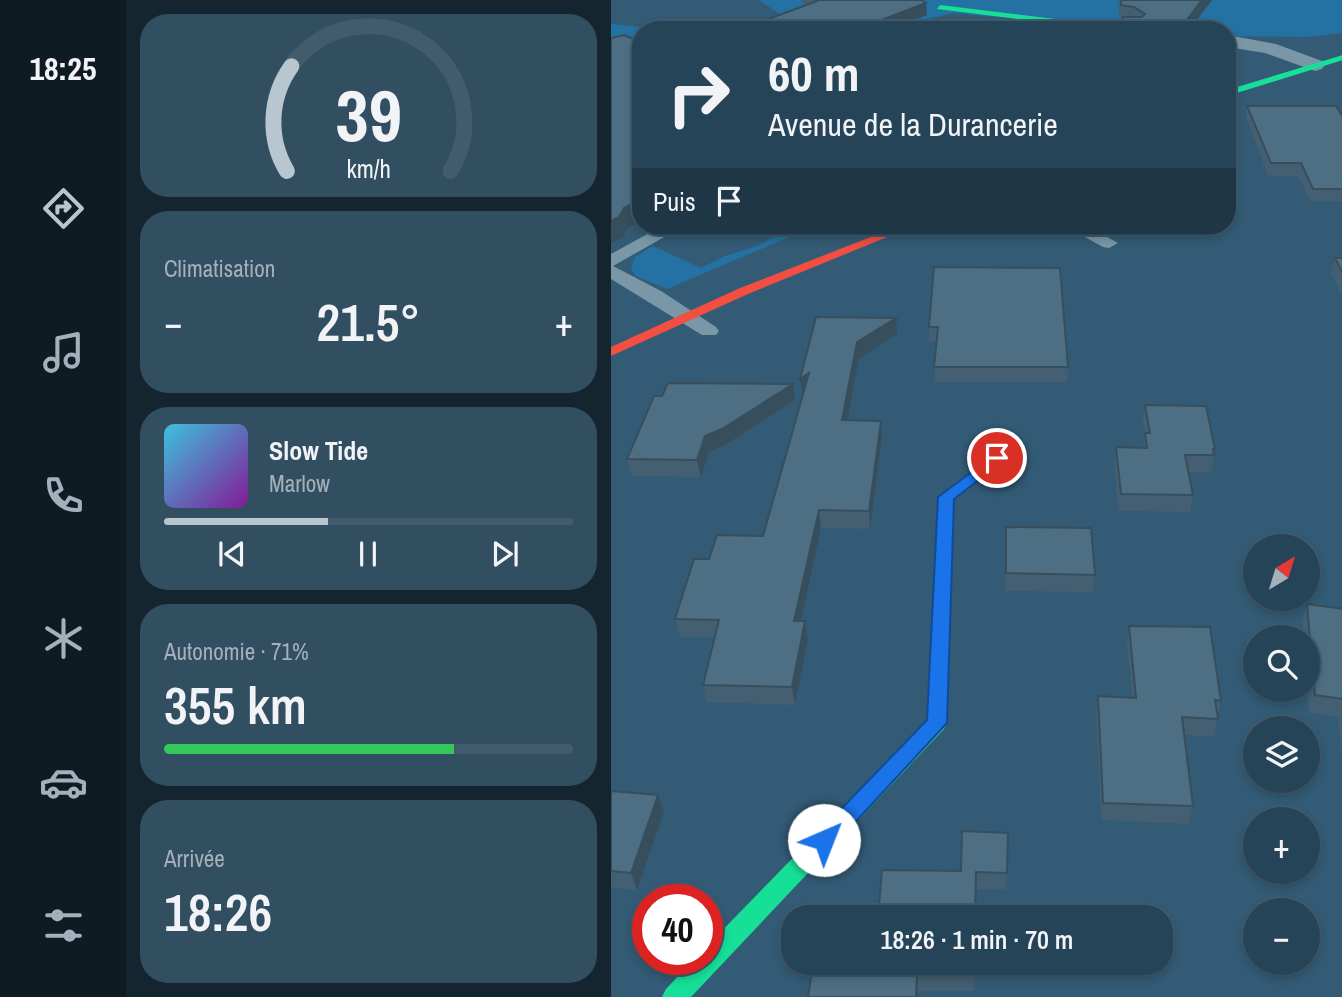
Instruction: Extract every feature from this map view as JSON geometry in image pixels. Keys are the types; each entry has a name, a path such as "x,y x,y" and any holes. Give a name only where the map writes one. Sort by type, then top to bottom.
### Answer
{"street":[{"path":"940,8 1053,21"},
{"path":"1236,43 1261,47 1307,62"},
{"path":"1236,90 1342,46"},
{"path":"1236,76 1342,57"},
{"path":"611,352 744,291 887,235"},
{"path":"792,289 862,246"},
{"path":"674,997 937,723 946,497 997,458"}],"lane":[{"path":"611,261 658,235"},
{"path":"1093,235 1109,243"},
{"path":"611,271 709,331"}],"shaded area":[{"path":"759,0 1342,0 1342,33 1307,37 1236,36 1236,21 1042,21 953,13 920,21 790,21"},
{"path":"611,24 632,26 632,56 611,55"},
{"path":"778,235 794,235 667,289 636,276 631,269 635,257 653,246 701,268 725,256 757,246"}],"building":[{"path":"921,0 926,3 879,21 763,21 817,1"},
{"path":"1121,0 1202,0 1186,21 1124,21 1123,17 1142,17 1145,14 1134,7 1121,5"},
{"path":"624,35 632,38 632,204 611,221 611,38"},
{"path":"1247,106 1336,106 1343,117 1343,189 1313,189 1301,163 1271,163"},
{"path":"1335,258 1343,258 1343,274"},
{"path":"934,267 1060,268 1068,367 934,367 938,327 929,327"},
{"path":"816,317 896,318 857,342 842,420 881,421 869,511 819,510 794,621 805,621 792,687 703,685 719,620 675,619 694,559 709,559 717,535 763,536 809,373 800,379"},
{"path":"668,383 793,384 722,429 705,436 697,460 627,459 654,396 662,396"},
{"path":"1145,405 1206,406 1215,449 1214,455 1185,455 1193,495 1121,494 1116,447 1147,448 1145,433 1150,433"},
{"path":"1006,527 1091,528 1095,575 1006,573"},
{"path":"1320,606 1343,609 1343,699 1320,696 1320,625 1309,625 1308,611 1320,611"},
{"path":"1129,626 1210,627 1221,701 1215,700 1218,719 1182,717 1193,806 1103,803 1098,696 1136,698"},
{"path":"611,791 658,795 631,873 611,871"},
{"path":"962,831 1008,833 1007,873 976,872 975,905 879,905 882,870 961,871"},
{"path":"812,975 917,975 916,997 808,997"}],"traffic: fast":[{"path":"940,7 1056,21"},
{"path":"1236,90 1343,57"},
{"path":"674,997 937,723 946,497 997,458"}],"traffic: jam":[{"path":"611,352 744,291 885,235"}],"route":[{"path":"824,840 937,723 946,497 997,458"}]}
